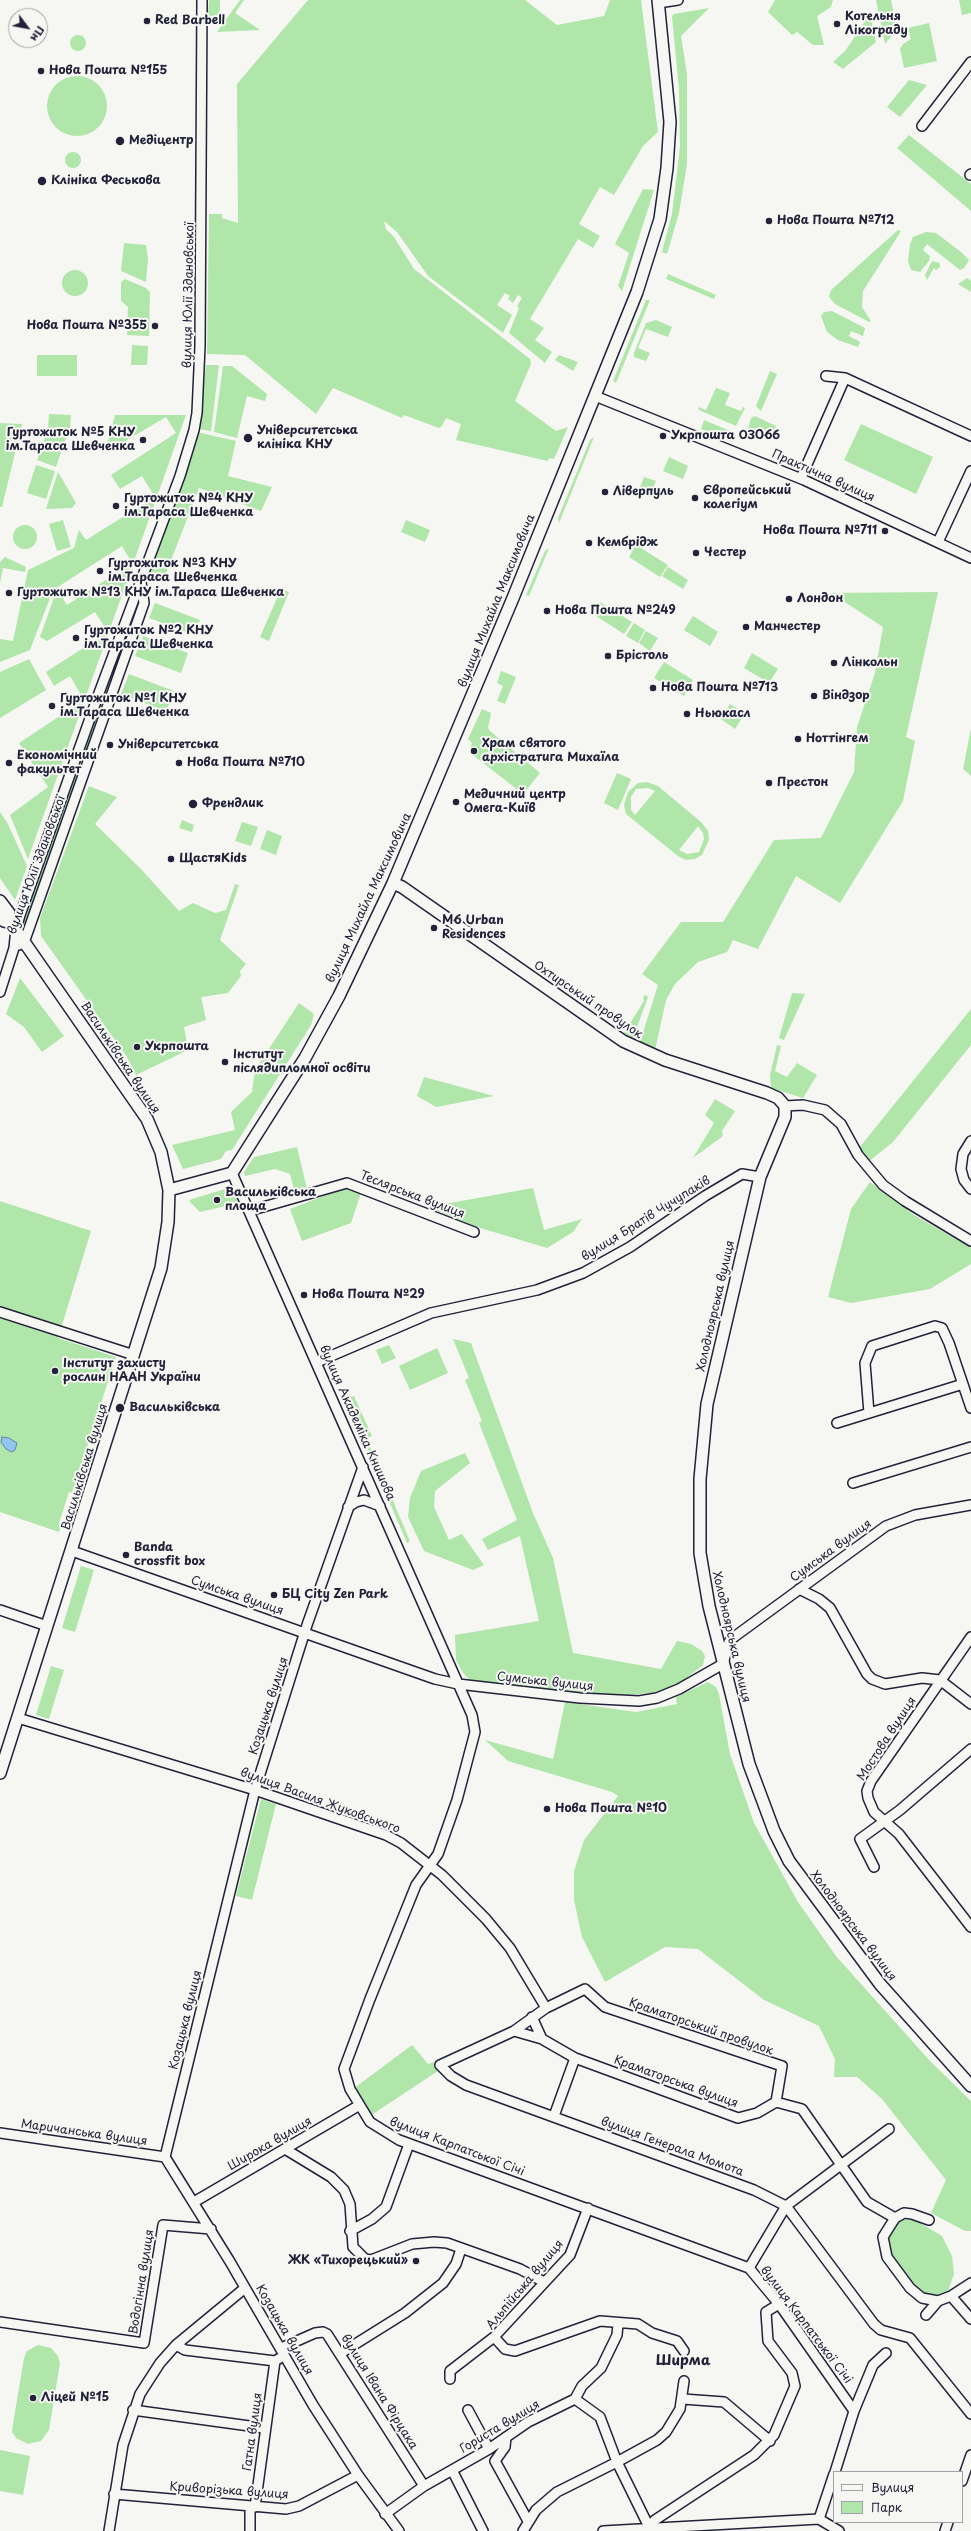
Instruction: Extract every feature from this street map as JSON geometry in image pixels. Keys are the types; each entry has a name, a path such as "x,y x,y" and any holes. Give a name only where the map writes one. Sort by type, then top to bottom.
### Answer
{"main road":[{"name":"вулиця Михайла Максимовича","path":"232,1173 322,1027 393,883 641,283 654,240 663,199 670,122 658,2"},
{"name":"Охтирський провулок","path":"393,883 402,887 623,1041 665,1060 767,1093 778,1098 785,1106"},
{"name":"Васильківська вулиця","path":"0,901 9,913 13,926 147,1118 161,1152 169,1190 168,1222 161,1268 0,1773"},
{"name":"Васильківська вулиця","path":"0,915 4,921 13,926"},
{"name":"Холодноярська вулиця","path":"785,1106 785,1117 760,1177 707,1404 701,1459 700,1553 709,1606 756,1785 789,1861 880,1984 971,2086"},
{"path":"169,1190 232,1173"}],"street":[{"name":"вулиця Юлії Здановської","path":"0,992 14,948 13,926 180,476 197,413 200,340 202,0"},
{"path":"658,2 678,0"},
{"path":"922,126 971,62"},
{"path":"826,376 845,378 971,436"},
{"path":"801,478 845,378"},
{"name":"Практична вулиця","path":"595,396 801,478 971,558"},
{"path":"938,542 971,471"},
{"name":"вулиця Юлії Здановської","path":"14,948 24,941 144,603 141,582"},
{"path":"785,1106 803,1105 825,1110 841,1124 858,1155 883,1185 905,1201 971,1241"},
{"path":"971,1141 963,1154 961,1169 964,1180 971,1189"},
{"name":"вулиця Академіка Книшова","path":"232,1173 317,1362 458,1684"},
{"name":"вулиця Братів Чучупаків","path":"317,1362 430,1313 537,1290 583,1273 630,1247 705,1196 742,1174 760,1177"},
{"name":"Теслярська вулиця","path":"249,1211 347,1183 474,1232"},
{"path":"0,1312 134,1355"},
{"path":"869,1413 865,1362 872,1346 935,1326 942,1328 971,1408"},
{"path":"837,1423 963,1384"},
{"path":"853,1483 971,1447"},
{"name":"Козацька вулиця","path":"363,1467 305,1633 255,1790 165,2157 211,2229 283,2352 358,2475 385,2514 399,2531"},
{"path":"348,1507 356,1502 364,1500 380,1506"},
{"name":"Сумська вулиця","path":"72,1551 435,1679 458,1684 580,1698 639,1700 657,1698 678,1689 723,1664 729,1642 734,1637 886,1526 900,1519 971,1505"},
{"path":"799,1589 819,1599 830,1608 867,1674 872,1679 885,1684 922,1678 940,1680 971,1704"},
{"path":"0,1610 47,1626"},
{"name":"Мостова вулиця","path":"971,1637 868,1786 868,1798 870,1804 880,1819 885,1821 899,1834 971,1926"},
{"name":"вулиця Карпатської Січі","path":"458,1684 472,1715 475,1732 457,1800 438,1854 416,1885 370,1999 344,2069 350,2089 358,2106 379,2130 409,2144 588,2208 749,2268 779,2304 854,2411"},
{"name":"вулиця Василя Жуковського","path":"18,1718 255,1790 386,1835 402,1843 431,1865 486,1919 510,1948 546,2008"},
{"path":"874,1867 860,1839 885,1821 971,1749"},
{"name":"вулиця Генерала Момота","path":"585,1989 546,2008 514,2031 440,2065 451,2076 466,2085 754,2190 786,2206 874,2324 881,2330 910,2338 971,2414"},
{"name":"Краматорський провулок","path":"585,1989 605,2007 782,2066 776,2102"},
{"path":"532,2017 542,2039"},
{"name":"Краматорська вулиця","path":"514,2031 542,2039 575,2058 738,2118 757,2113 776,2102"},
{"path":"554,2116 575,2058"},
{"path":"776,2102 802,2109 867,2202 895,2218"},
{"name":"Широка вулиця","path":"194,2202 358,2106"},
{"path":"749,2268 786,2206 841,2163 889,2129"},
{"name":"Маричанська вулиця","path":"0,2133 165,2157"},
{"path":"350,2231 372,2219 386,2207 409,2144"},
{"path":"285,2150 339,2184 350,2204 350,2231 353,2247 359,2254 371,2260 424,2242 447,2244 520,2269 544,2282"},
{"name":"Альпійська вулиця","path":"588,2208 570,2255 544,2282 510,2322 494,2337 505,2349 515,2351 548,2338 561,2336 593,2322 638,2324 646,2327 652,2332 677,2341 684,2351"},
{"path":"929,2220 904,2213 895,2218 883,2236 887,2257 910,2288 922,2298 938,2301"},
{"name":"Водогінна вулиця","path":"0,2322 144,2343 163,2225 211,2229"},
{"path":"341,2353 405,2313 443,2283 456,2264 460,2249"},
{"path":"926,2315 938,2301 951,2296 971,2283"},
{"path":"109,2531 123,2445 133,2410 148,2380 176,2345 245,2288"},
{"path":"951,2296 971,2319"},
{"path":"646,2529 655,2520 754,2455 770,2441 795,2386 792,2373 768,2341 766,2312 779,2304"},
{"path":"618,2324 617,2335 601,2368 582,2386 575,2399 600,2417 617,2462 646,2529"},
{"name":"вулиця Івана Фірцака","path":"283,2352 303,2337 323,2332 331,2338 424,2486"},
{"path":"450,2379 450,2371 494,2337"},
{"path":"176,2345 185,2350 275,2361 283,2352"},
{"name":"вулиця Карпатської Січі","path":"835,2471 854,2411 872,2365 886,2353"},
{"name":"Гатна вулиця","path":"250,2531 275,2361"},
{"path":"523,2531 528,2521 545,2501 557,2492 658,2440 666,2432 680,2409 683,2399 684,2381"},
{"name":"Гориста вулиця","path":"385,2514 424,2486 489,2449 528,2422 575,2399"},
{"path":"683,2399 724,2402 770,2441"},
{"path":"133,2410 264,2428"},
{"path":"468,2410 489,2449"},
{"path":"506,2437 505,2447 495,2461 528,2521"},
{"path":"963,2478 971,2455"},
{"path":"452,2470 484,2531"},
{"name":"Криворізька вулиця","path":"114,2494 286,2509 299,2506 358,2475"},
{"name":"вулиця Карпатської Січі","path":"819,2519 833,2476"},
{"path":"603,2531 707,2528 819,2519 839,2531"}],"green space":[{"path":"209,0 220,0 220,10 216,17 208,17"},
{"path":"240,0 244,0 235,13 260,30 217,32"},
{"path":"308,0 525,0 557,25 604,16 610,0 641,0 658,132 643,146 614,195 600,187 579,224 600,236 593,248 578,239 530,319 544,328 535,340 552,352 545,363 509,333 519,308 517,306 522,298 518,295 513,303 508,299 510,296 505,293 497,305 512,315 503,333 428,276 397,232 384,221 386,229 394,237 414,269 530,359 531,364 515,401 556,431 568,427 554,459 549,458 548,461 456,440 461,424 446,418 442,426 439,428 404,415 402,418 333,388 316,414 245,355 207,354 209,214 222,214 222,218 238,223 237,84"},
{"path":"775,0 833,0 831,7 817,16 824,45 813,45 797,32 792,35 768,12"},
{"path":"876,0 891,0 897,29 885,44"},
{"path":"959,0 971,0 971,13 962,15"},
{"path":"709,8 681,36 687,74 687,164 679,213 667,254 662,252 672,214 680,147 679,90 672,16 674,14"},
{"path":"870,14 876,42 843,69 833,62 845,51"},
{"path":"929,23 937,61 904,68 900,49 903,44 911,39 908,28"},
{"path":"78,35 85,40 86,43 81,50 78,51 71,46 70,43 75,36"},
{"path":"77,76 93,81 98,85 102,90 107,106 102,122 98,127 93,131 77,136 61,131 56,127 52,122 47,106 52,90 56,85 61,81"},
{"path":"909,80 927,85 900,117 887,107"},
{"path":"909,135 971,184 971,211 897,148"},
{"path":"73,152 80,157 81,160 76,167 73,168 66,163 65,160 70,153"},
{"path":"643,189 654,190 622,291 618,286 629,253 615,244"},
{"path":"898,230 901,231 863,291 862,307 871,321 869,322 835,304 829,297 831,290"},
{"path":"926,232 936,233 961,252 969,260 964,268 960,270 927,244 923,250 930,256 929,261 920,272 911,270 908,261 910,244 913,237"},
{"path":"124,243 146,245 148,259 146,282 121,271"},
{"path":"932,261 940,263 940,267 936,270 934,268 927,280 925,275"},
{"path":"75,270 84,274 88,283 84,292 75,296 66,292 62,283 66,274"},
{"path":"668,274 716,295 714,299 666,279"},
{"path":"967,278 971,281 971,292 958,284"},
{"path":"125,279 146,288 150,292 149,336 127,335 128,307 121,301 121,282"},
{"path":"646,300 650,300 616,383 613,381"},
{"path":"832,311 865,328 863,336 851,331 849,336 860,342 858,347 838,340 827,332 821,316 824,312"},
{"path":"656,320 672,327 668,337 646,329 638,348 650,353 646,361 634,357 634,353 646,323"},
{"path":"132,345 148,346 147,365 131,365"},
{"path":"37,355 77,355 77,376 37,376"},
{"path":"559,355 578,362 573,371 555,360"},
{"path":"206,365 219,365 211,431 198,429"},
{"path":"223,366 232,366 267,394 265,401 247,396 237,438 214,432"},
{"path":"770,371 777,374 761,411 756,406"},
{"path":"716,388 730,393 725,405 741,411 743,407 745,408 736,426 699,410 698,407 706,410"},
{"path":"49,414 71,415 70,430 48,429"},
{"path":"115,415 186,415 28,859 10,815 48,787 19,743 84,700 70,676 54,686 46,672 108,632 95,612 47,641 40,637 56,592 60,594 67,605 132,563 122,546 53,590 30,650 0,662 0,639 13,641 28,570 74,548 79,530 86,540 155,497 142,476 120,489 111,475 176,433 166,417 105,453"},
{"path":"755,416 776,426 772,438 768,439 748,429 751,418"},
{"path":"704,420 735,433 731,442 701,429"},
{"path":"0,423 22,424 2,507 0,507"},
{"path":"861,424 933,457 916,494 844,460"},
{"path":"47,432 66,438 56,467 37,460"},
{"path":"197,432 236,441 228,476 272,487 261,511 199,488 163,581 148,570"},
{"path":"594,437 559,523 558,518 590,440"},
{"path":"669,457 688,466 683,479 663,471"},
{"path":"36,465 55,471 46,499 27,493"},
{"path":"58,472 76,503 72,508 46,509"},
{"path":"644,477 656,481 649,497 638,493"},
{"path":"63,520 71,547 57,551 49,524"},
{"path":"406,520 430,530 425,542 401,532"},
{"path":"25,525 33,529 37,537 33,545 25,549 17,545 13,537 17,529"},
{"path":"636,545 668,565 660,577 629,557"},
{"path":"549,548 529,596 526,595 545,551"},
{"path":"5,557 26,567 25,572 3,568 0,583 0,562"},
{"path":"668,567 688,580 683,589 662,576"},
{"path":"281,589 289,592 269,641 260,637"},
{"path":"938,592 906,737 915,741 903,801 840,903 796,876 758,949 733,940 727,952 698,962 675,984 666,1000 655,1050 640,1042 658,985 642,974 681,922 723,922 774,840 821,838 854,772 857,727 875,673 883,627 831,593"},
{"path":"600,602 632,622 624,634 593,614"},
{"path":"155,603 200,620 194,635 149,618"},
{"path":"693,616 718,632 710,646 684,630"},
{"path":"634,623 645,630 638,643 626,636"},
{"path":"127,624 132,626 25,924 22,924"},
{"path":"646,631 658,638 650,651 639,643"},
{"path":"143,636 188,653 181,673 135,656"},
{"path":"752,653 778,669 769,683 744,668"},
{"path":"29,659 46,690 0,718 0,672"},
{"path":"664,662 693,680 684,696 654,678"},
{"path":"501,671 516,677 505,704 497,701 503,686 497,683"},
{"path":"129,674 174,691 166,711 121,694"},
{"path":"730,704 745,713 735,729 721,719"},
{"path":"482,709 491,713 488,728 490,731 540,773 523,794 469,752 472,743 468,739"},
{"path":"971,728 971,776 963,769"},
{"path":"617,773 631,779 618,810 604,803"},
{"path":"647,782 658,786 701,822 708,831 709,840 702,855 695,859 686,860 678,856 626,814 624,805 628,792 638,783","holes":["648,788 655,791 635,815 631,810 631,797 636,789","698,826 703,833 704,839 699,852 687,854 679,850"]},
{"path":"89,786 117,797 95,824 141,869 179,911 193,903 215,913 226,910 235,884 239,885 220,940 246,964 240,971 241,976 228,993 201,997 206,1020 184,1027 188,1050 136,1075 127,1057 41,936 40,918"},
{"path":"0,812 7,822 27,866 15,900 0,878"},
{"path":"182,820 194,825 192,832 179,828"},
{"path":"242,822 258,827 251,846 235,841"},
{"path":"267,830 282,836 276,855 260,849"},
{"path":"20,978 64,1036 42,1052 24,1027 6,1014"},
{"path":"792,993 805,994 784,1040 779,1038"},
{"path":"646,995 648,997 633,1038 624,1033 644,1001 643,997"},
{"path":"299,1003 314,1014 311,1025 232,1150 226,1151 221,1159 183,1169 172,1145 235,1130 231,1112 252,1092 255,1070"},
{"path":"971,1009 971,1045 893,1142 868,1162 859,1148"},
{"path":"777,1045 781,1046 775,1071 787,1077 797,1063 817,1075 803,1098 771,1088 770,1075"},
{"path":"424,1077 494,1096 436,1107 417,1096"},
{"path":"715,1099 735,1111 722,1131 723,1136 693,1158 714,1123 705,1115"},
{"path":"297,1147 308,1193 296,1196 290,1174 275,1169 245,1176 244,1172 254,1157"},
{"path":"870,1182 914,1215 971,1248 971,1264 930,1289 851,1303 828,1297 851,1209"},
{"path":"232,1187 238,1203 200,1212 189,1201 192,1199"},
{"path":"347,1187 361,1193 351,1223 302,1241 290,1209"},
{"path":"533,1188 544,1230 582,1219 573,1232 547,1248 477,1227 428,1207"},
{"path":"0,1201 91,1231 58,1338 116,1357 72,1493 69,1492 59,1523 62,1524 59,1532 0,1512"},
{"path":"453,1339 471,1343 533,1513 553,1558 573,1653 661,1669 677,1641 691,1644 702,1651 705,1656 703,1665 676,1686 653,1693 615,1696 486,1683 469,1679 463,1673 456,1660 455,1635 539,1621 520,1536 488,1550 482,1539 517,1520 479,1423 482,1421 465,1380 469,1378"},
{"path":"389,1345 396,1358 382,1364 376,1350"},
{"path":"437,1348 448,1373 410,1390 399,1366"},
{"path":"348,1395 410,1541 407,1543 344,1396"},
{"path":"354,1396 372,1436 368,1438 350,1397"},
{"path":"465,1453 470,1463 435,1491 434,1507 449,1540 462,1534 484,1565 473,1570 424,1551 408,1517 410,1498 421,1471"},
{"path":"81,1566 94,1570 75,1632 62,1628"},
{"path":"51,1666 64,1670 49,1719 36,1715"},
{"path":"708,1682 716,1687 719,1694 730,1754 754,1823 798,1902 836,1956 930,2061 971,2101 971,2231 965,2231 931,2213 946,2180 882,2099 857,2077 834,2077 835,2059 819,2026 764,2000 698,1949 665,1947 605,1982 582,1937 574,1900 574,1871 584,1840 618,1796 612,1792 508,1761 485,1740 553,1759 565,1702 636,1712 677,1704 676,1697"},
{"path":"261,1799 276,1804 252,1900 236,1896"},
{"path":"412,2045 428,2064 434,2062 438,2071 370,2116 353,2089"},
{"path":"900,2220 915,2220 942,2236 952,2256 954,2274 948,2291 941,2298 926,2296 917,2291 888,2251 888,2235"},
{"path":"38,2345 51,2348 58,2356 60,2363 49,2430 41,2441 28,2444 16,2438 12,2432 24,2358 27,2351"},
{"path":"0,2450 30,2456 23,2495 0,2491"}],"water":[{"path":"2,1437 9,1438 17,1443 15,1450 12,1452 6,1449 1,1442"}],"place":[{"name":"Red Barbell","path":"147,21"},
{"name":"Котельня Лікограду","path":"837,24"},
{"name":"Нова Пошта №155","path":"41,71"},
{"name":"Медіцентр","path":"120,141"},
{"name":"Клініка Феськова","path":"42,181"},
{"name":"Нова Пошта №712","path":"769,221"},
{"name":"Нова Пошта №355","path":"155,326"},
{"name":"Укрпошта 03066","path":"663,436"},
{"name":"Університетська клініка КНУ","path":"248,438"},
{"name":"Гуртожиток №5 КНУ ім.Тараса Шевченка","path":"143,440"},
{"name":"Ліверпуль","path":"605,492"},
{"name":"Європейський колегіум","path":"695,498"},
{"name":"Гуртожиток №4 КНУ ім.Тараса Шевченка","path":"116,506"},
{"name":"Нова Пошта №711","path":"885,531"},
{"name":"Кембрідж","path":"589,543"},
{"name":"Честер","path":"696,553"},
{"name":"Гуртожиток №3 КНУ ім.Тараса Шевченка","path":"100,571"},
{"name":"Гуртожиток №13 КНУ ім.Тараса Шевченка","path":"9,593"},
{"name":"Лондон","path":"789,599"},
{"name":"Нова Пошта №249","path":"547,611"},
{"name":"Манчестер","path":"746,627"},
{"name":"Гуртожиток №2 КНУ ім.Тараса Шевченка","path":"76,638"},
{"name":"Брістоль","path":"608,656"},
{"name":"Лінкольн","path":"834,663"},
{"name":"Нова Пошта №713","path":"653,688"},
{"name":"Віндзор","path":"814,696"},
{"name":"Гуртожиток №1 КНУ ім.Тараса Шевченка","path":"52,706"},
{"name":"Ньюкасл","path":"687,714"},
{"name":"Ноттінгем","path":"798,739"},
{"name":"Університетська","path":"110,745"},
{"name":"Храм святого архістратига Михаїла","path":"474,751"},
{"name":"Економічний факультет","path":"9,763"},
{"name":"Нова Пошта №710","path":"179,763"},
{"name":"Престон","path":"769,783"},
{"name":"Медичний центр Омега-Київ","path":"456,802"},
{"name":"Френдлик","path":"193,804"},
{"name":"ЩастяKids","path":"171,859"},
{"name":"M6 Urban Residences","path":"434,928"},
{"name":"Укрпошта","path":"137,1047"},
{"name":"Інститут післядипломної освіти","path":"225,1062"},
{"name":"Васильківська площа","path":"217,1200"},
{"name":"Нова Пошта №29","path":"304,1295"},
{"name":"Інститут захисту рослин НААН України","path":"55,1371"},
{"name":"Васильківська","path":"120,1408"},
{"name":"Banda crossfit box","path":"126,1555"},
{"name":"БЦ City Zen Park","path":"274,1595"},
{"name":"Нова Пошта №10","path":"547,1809"},
{"name":"ЖК «Тихорецький»","path":"416,2261"},
{"name":"Ліцей №15","path":"33,2398"}],"district":[{"name":"Ширма","path":"683,2361"}]}
